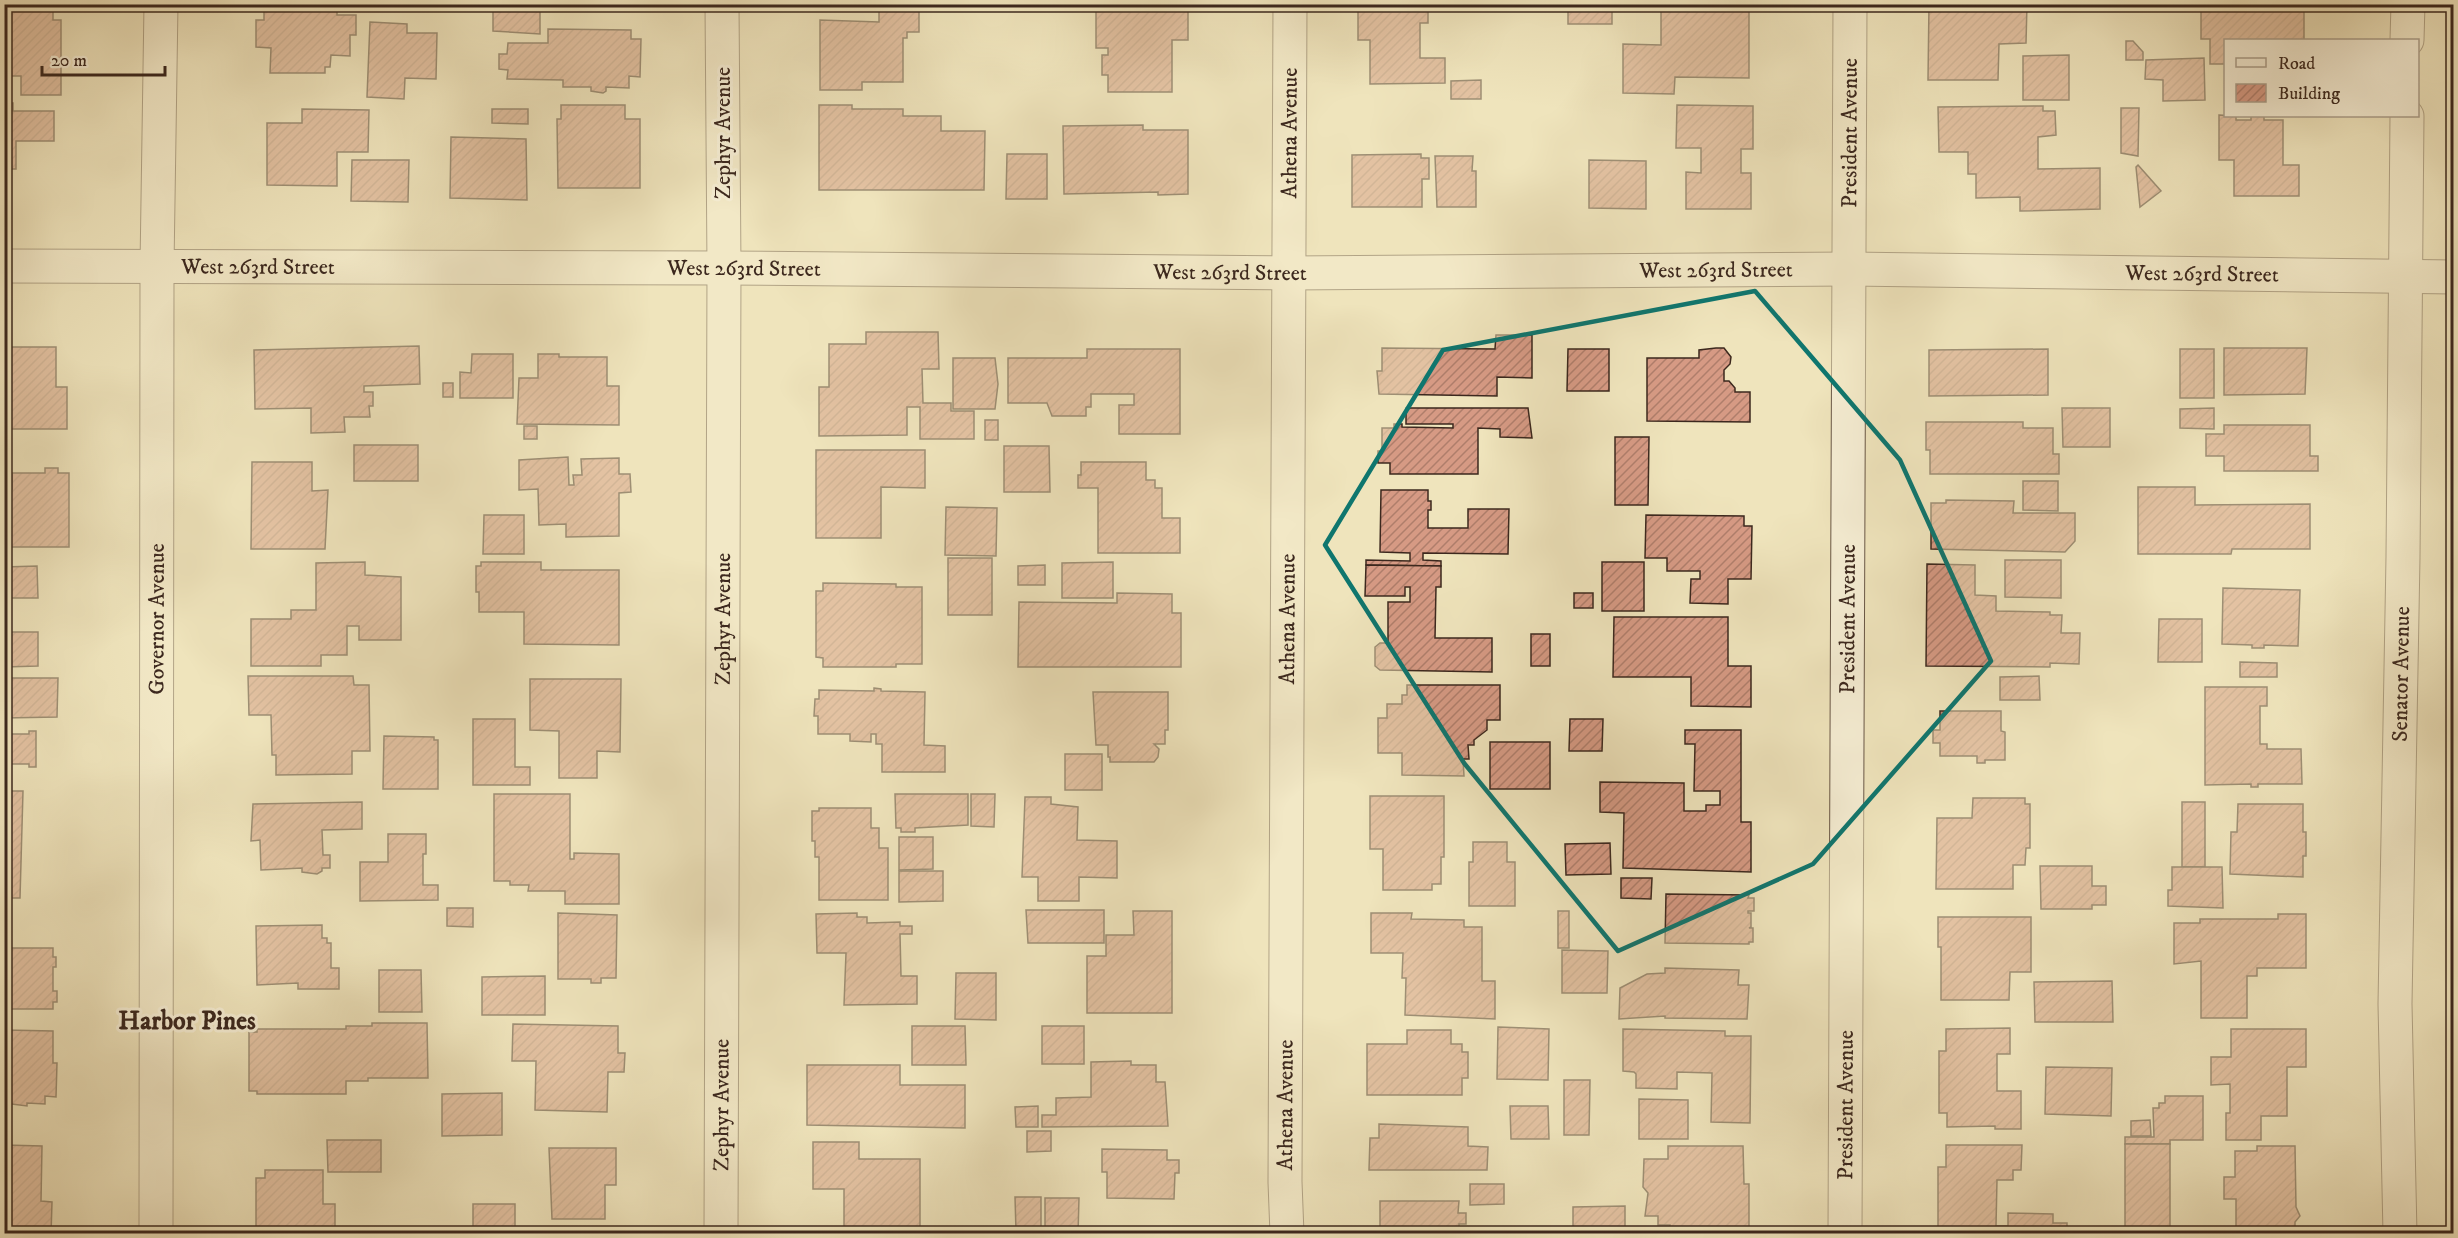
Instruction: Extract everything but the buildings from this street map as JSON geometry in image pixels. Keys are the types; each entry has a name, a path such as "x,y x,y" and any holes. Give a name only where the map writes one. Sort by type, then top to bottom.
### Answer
{"street":[{"name":"Governor Avenue","path":"156,1233 156,266 161,4"},
{"name":"Zephyr Avenue","path":"720,1233 724,268 722,4"},
{"name":"Athena Avenue","path":"1287,1233 1285,1135 1290,4"},
{"name":"President Avenue","path":"1845,1233 1850,4"},
{"path":"2408,4 2408,39"},
{"name":"Senator Avenue","path":"2400,1233 2395,1004 2403,557 2407,117"},
{"name":"West 263rd Street","path":"4,266 724,268 1289,273 1850,269 2454,277"}],"highlighted area":[{"path":"1755,291 1900,460 1991,661 1813,864 1618,951 1464,763 1325,545 1443,350"}],"district":[{"name":"Harbor Pines","path":"187,1021"}]}
